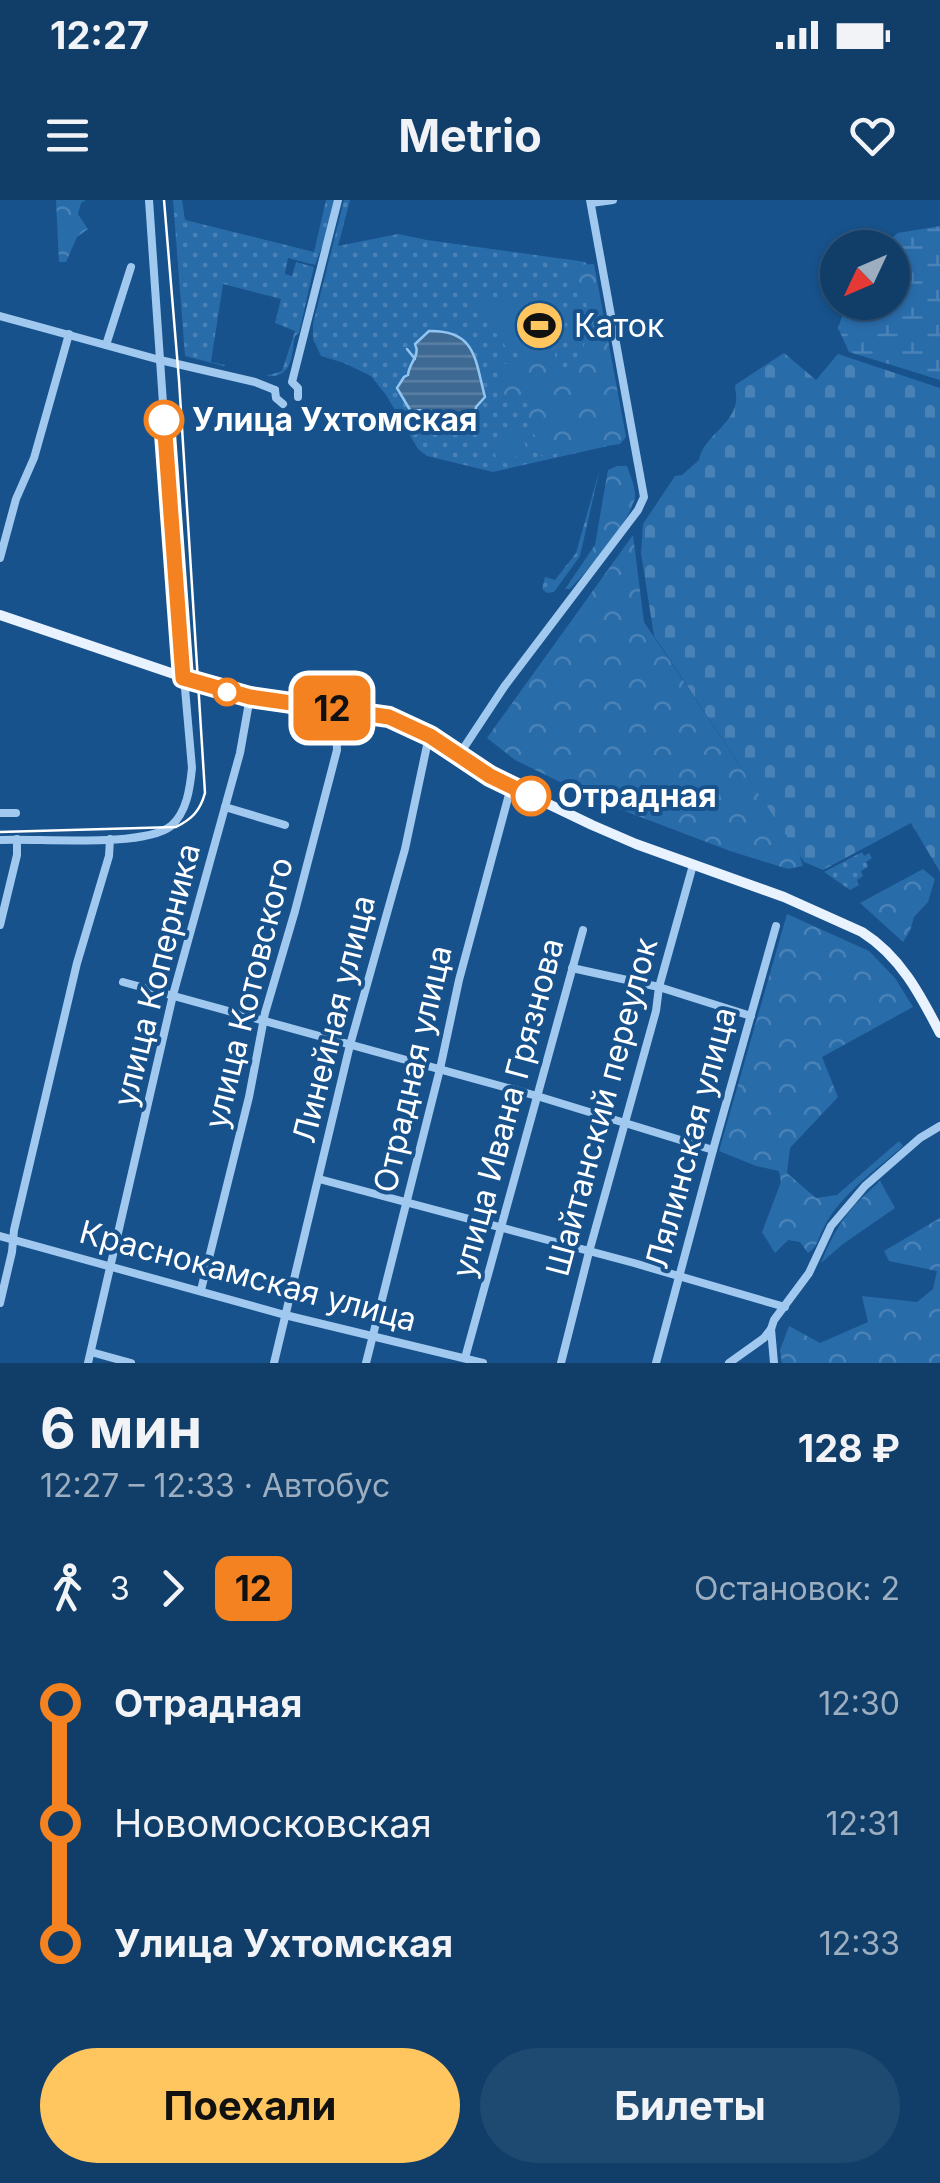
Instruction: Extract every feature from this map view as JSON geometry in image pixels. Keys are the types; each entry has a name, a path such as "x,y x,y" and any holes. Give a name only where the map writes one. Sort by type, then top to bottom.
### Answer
{"main road":[{"path":"0,615 250,697 389,717 430,736 511,787 592,825 784,898 874,939 913,983 940,1033"}],"street":[{"path":"0,840 142,837 170,826 184,806 192,768 149,200"},
{"path":"283,404 276,398 338,200"},
{"path":"459,755 504,687 644,497 590,202 613,200"},
{"path":"106,345 131,267"},
{"path":"0,316 160,360 298,388 298,396"},
{"path":"0,558 16,499 34,458 69,334"},
{"name":"улица Коперника","path":"88,1363 173,995 247,723 250,697"},
{"name":"улица Котовского","path":"201,1290 249,1097 263,1022 337,750 330,707"},
{"name":"Линейная улица","path":"274,1363 350,1045 404,849 430,736"},
{"name":"Отрадная улица","path":"366,1363 459,980 511,787"},
{"path":"225,808 285,825"},
{"path":"0,814 16,813"},
{"path":"0,1303 77,964 110,839"},
{"path":"0,925 17,840"},
{"name":"Шайтанский переулок","path":"562,1363 692,865"},
{"name":"Лялинская улица","path":"656,1363 776,926"},
{"name":"улица Ивана Грязнова","path":"466,1358 583,930"},
{"path":"572,968 659,986 751,1016"},
{"path":"123,982 537,1096 713,1150"},
{"path":"729,1363 764,1338 809,1273 831,1226 865,1186 920,1138 940,1126"},
{"path":"319,1180 784,1308"},
{"name":"Краснокамская улица","path":"0,1236 372,1338 483,1363"},
{"path":"771,1328 774,1363"},
{"path":"91,1352 131,1363"}],"green space":[{"path":"56,200 86,200 78,214 88,229 77,237 66,262 59,262"},
{"path":"173,200 182,200 185,220 314,252 326,200 334,200 315,265 288,258 285,274 292,276 296,262 314,267 299,333 289,365 281,374 266,376 282,371 295,331 275,323 281,299 223,284 211,362 225,365 224,366 185,356"},
{"path":"344,200 350,200 338,246 398,234 586,262 608,446 493,472 427,456 418,449 371,376 321,356 313,339 313,324"},
{"path":"940,226 940,380 849,352 838,328 841,320 910,320 910,231"},
{"path":"594,264 626,437 620,444 541,456 525,417 528,404 501,393 494,362 515,365 526,353 548,350 548,308 553,308 558,374 571,373 581,358 588,330 583,290 567,276 575,267"},
{"name":"Каток","path":"479,303 547,303 549,339 543,346 507,349 491,329"},
{"path":"784,353 816,380 838,354 940,388 940,872 911,823 823,870 804,862 654,636 641,553 643,524 675,476 682,475 699,460 706,445 729,418 736,402 735,385"},
{"path":"504,427 518,427 526,447 524,456 496,458 493,444"},
{"path":"627,466 635,493 632,507 597,558 570,589 565,589 595,545 608,470"},
{"path":"600,468 580,556 554,592 547,593 542,589 545,577 555,580 576,553"},
{"path":"633,535 644,622 799,854 803,866 788,869 730,851 601,802 515,760 487,738"},
{"path":"862,852 872,858 861,871 859,885 850,890 824,872"},
{"path":"923,869 935,879 928,902 914,917 903,942 860,903"},
{"path":"787,914 869,951 895,978 913,1007 822,1057 838,1097 790,1148 787,1173 816,1198 837,1195 899,1141 903,1146 840,1204 808,1253 800,1242 788,1240 775,1253 762,1232 781,1182 779,1171 719,1151"},
{"path":"880,1181 895,1208 821,1263 845,1218"},
{"path":"940,1218 940,1363 782,1363 780,1350 789,1326 820,1343 868,1322 862,1296 917,1302 933,1289 937,1271 889,1261 884,1251"}],"shaded area":[{"path":"429,331 457,336 476,360 485,397 476,407 474,419 460,428 434,411 410,410 397,388 408,375 417,352 415,344"}],"waterway":[{"path":"407,349 415,359"}],"tram line":[{"path":"0,832 176,827 195,814 205,793 164,200"}],"bus line":[{"name":"12","path":"164,420 183,678 250,697 389,717 430,736 490,776 531,796"}],"place":[{"name":"Каток","path":"539,326"},
{"name":"Улица Ухтомская","path":"164,420"},
{"name":"Отрадная","path":"531,796"}]}
